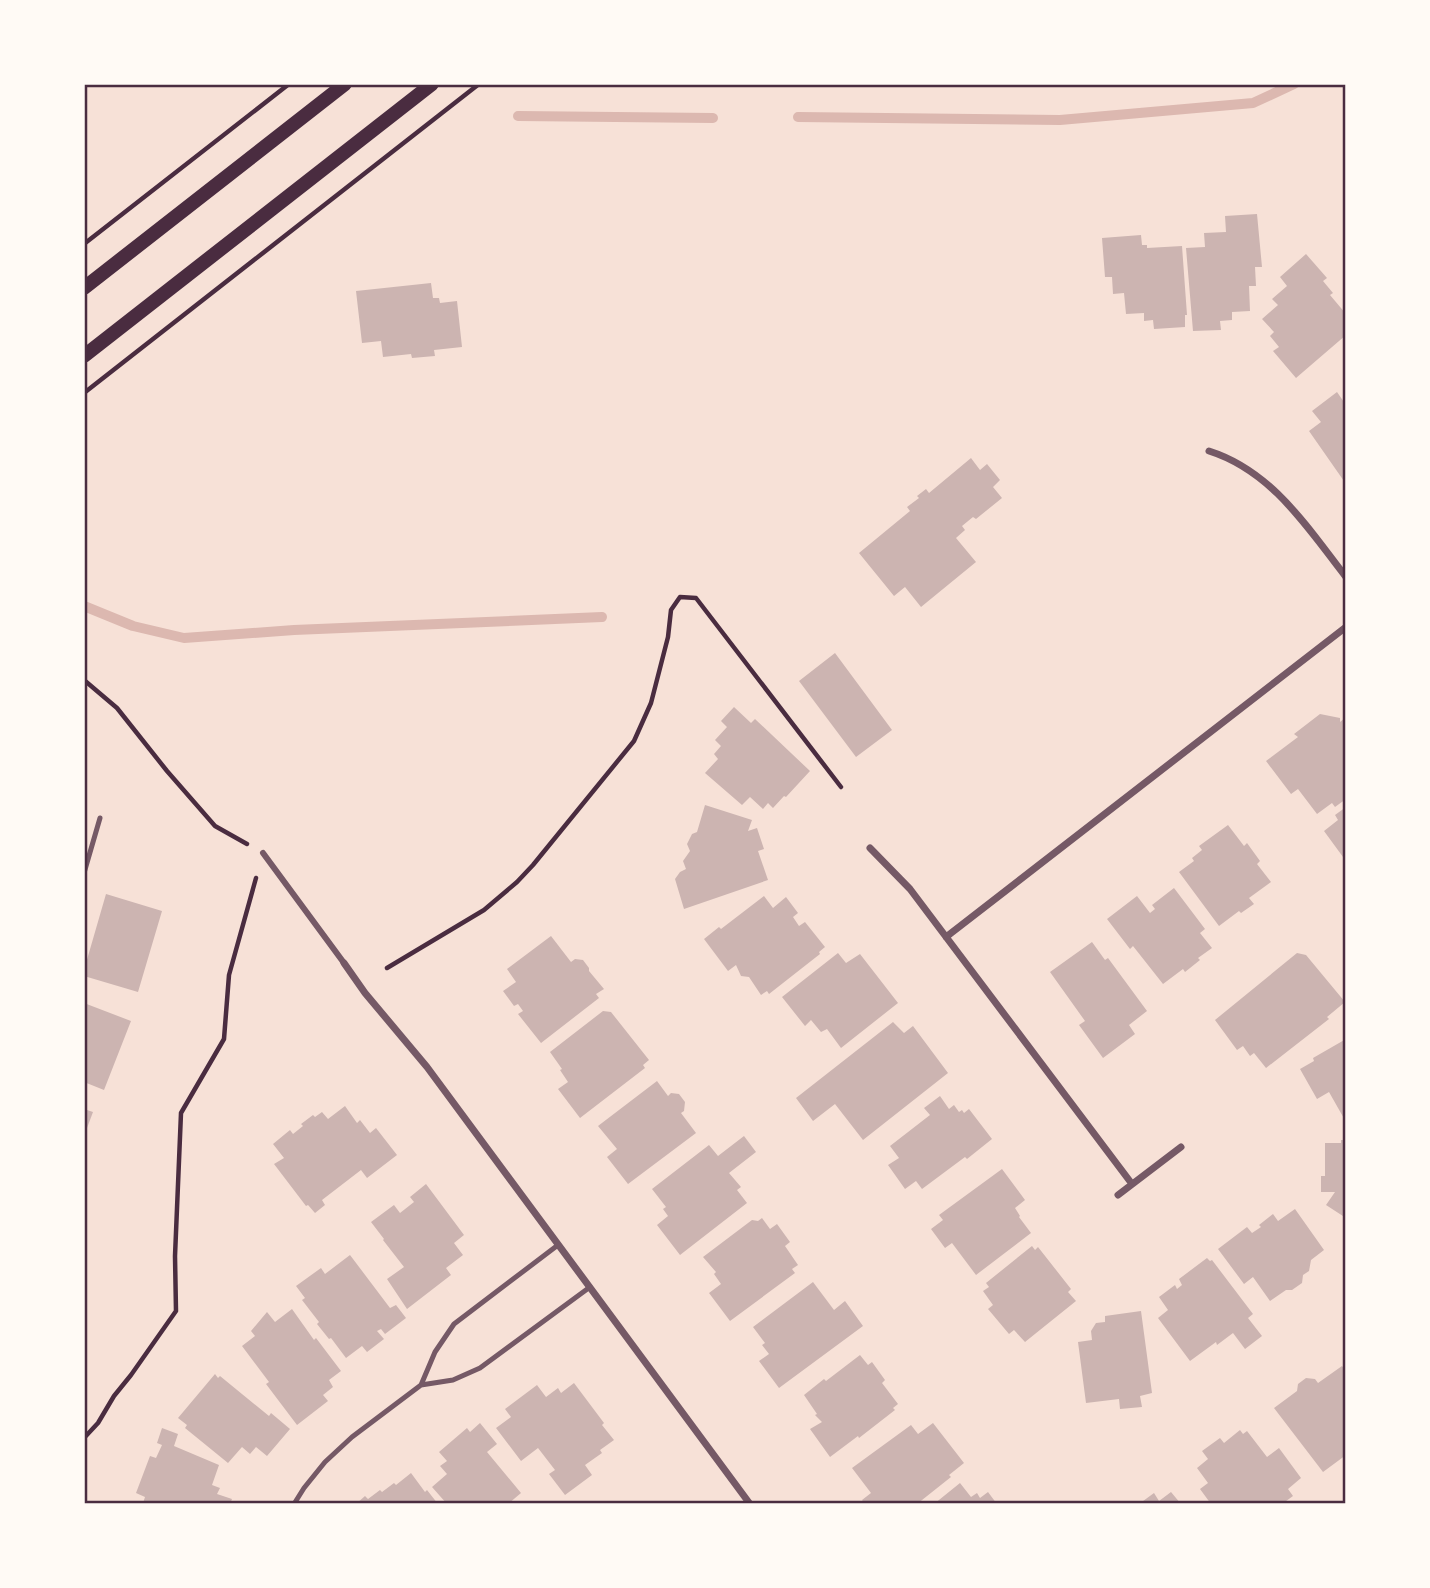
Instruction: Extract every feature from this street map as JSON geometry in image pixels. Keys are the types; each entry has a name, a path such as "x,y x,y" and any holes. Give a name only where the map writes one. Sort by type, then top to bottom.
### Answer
{"main road":[{"path":"84,288 345,84"},
{"path":"84,356 432,84"}],"street":[{"path":"1209,451 1251,470 1277,492 1346,577"},
{"path":"946,937 1346,627"},
{"path":"870,848 910,889 1132,1184"},
{"path":"263,853 365,993 427,1067 750,1504"},
{"path":"1118,1195 1181,1147"}],"lane":[{"path":"84,873 100,818"},
{"path":"421,1385 435,1352 454,1324 558,1245"},
{"path":"294,1504 325,1462 352,1437 421,1385 453,1380 480,1368 590,1287"}],"path":[{"path":"84,244 289,84"},
{"path":"84,393 480,84"},
{"path":"387,968 484,910 517,882 634,741 657,682 668,637 671,610 680,597 696,598 841,787"},
{"path":"84,680 117,708 215,826 263,853 229,975 224,1039 181,1114 175,1256 176,1311 114,1396 98,1423 84,1438"}],"building":[{"path":"1257,214 1262,267 1255,267 1256,286 1249,286 1250,311 1232,312 1232,320 1220,321 1221,330 1193,331 1186,248 1205,247 1204,233 1226,232 1225,216"},
{"path":"1141,235 1142,245 1147,245 1147,248 1182,246 1187,315 1185,327 1154,329 1153,320 1144,321 1144,313 1126,314 1124,293 1113,294 1112,277 1105,277 1102,238"},
{"path":"1306,254 1327,278 1323,281 1333,293 1330,295 1346,314 1346,335 1296,378 1273,351 1279,347 1270,336 1274,332 1262,319 1278,305 1272,299 1287,286 1280,277"},
{"path":"431,283 433,298 439,298 440,303 457,301 462,347 434,350 435,356 412,358 411,354 383,357 381,341 362,343 356,291"},
{"path":"1337,392 1346,405 1346,484 1309,431 1321,422 1312,411"},
{"path":"971,458 980,470 987,464 1000,480 993,487 1002,498 976,519 973,517 962,526 965,530 956,538 976,562 921,607 905,587 894,596 859,553 910,511 907,507 919,498 917,496 926,489 929,493"},
{"path":"835,653 892,730 856,757 799,681"},
{"path":"734,707 751,723 755,719 810,771 773,808 768,803 763,809 750,797 742,805 705,773 718,759 714,754 721,746 715,740 727,727 721,721"},
{"path":"1320,714 1340,718 1340,722 1346,717 1346,799 1335,807 1332,803 1317,814 1298,789 1291,794 1266,761 1298,737 1294,734"},
{"path":"705,805 752,820 748,831 757,828 764,849 758,851 768,880 684,909 675,879 686,869 683,861 690,851 687,844 692,834 697,832"},
{"path":"1346,807 1346,855 1343,857 1324,831 1338,820 1335,815"},
{"path":"1228,825 1244,846 1247,843 1260,861 1257,864 1271,882 1249,898 1254,904 1219,926 1179,872 1194,861 1192,858 1202,850 1199,846"},
{"path":"1174,888 1205,929 1200,933 1212,948 1185,972 1183,969 1163,984 1133,946 1130,949 1107,919 1137,896 1150,913 1155,909 1152,905"},
{"path":"106,894 162,911 138,992 84,976"},
{"path":"764,896 773,908 786,897 798,913 793,917 799,926 805,922 825,947 820,954 769,994 767,991 761,995 749,977 741,976 736,965 728,971 704,939"},
{"path":"551,936 571,962 575,959 583,960 604,989 596,994 599,998 541,1043 518,1014 523,1011 518,1004 514,1006 503,991 516,982 507,969"},
{"path":"1092,942 1105,960 1108,958 1147,1011 1129,1025 1135,1034 1103,1058 1079,1025 1085,1021 1050,972"},
{"path":"838,953 846,963 860,954 898,1003 841,1048 827,1029 821,1032 811,1020 805,1026 782,997"},
{"path":"1297,953 1306,955 1345,1002 1327,1017 1329,1019 1266,1068 1254,1053 1250,1056 1243,1046 1237,1050 1215,1020"},
{"path":"84,1003 131,1021 104,1090 84,1082"},
{"path":"603,1011 611,1012 649,1060 643,1065 645,1068 580,1118 558,1089 568,1082 550,1052"},
{"path":"893,1022 904,1033 913,1026 948,1073 863,1140 835,1104 813,1121 796,1098"},
{"path":"1346,1039 1346,1122 1329,1092 1317,1099 1300,1069 1314,1061 1313,1058"},
{"path":"657,1081 668,1096 671,1093 679,1094 685,1102 684,1111 681,1113 696,1133 628,1184 607,1157 617,1149 598,1126"},
{"path":"940,1096 949,1109 954,1105 959,1112 962,1110 964,1113 969,1109 992,1139 922,1189 916,1181 905,1189 888,1165 899,1158 890,1146 930,1115 924,1108"},
{"path":"345,1106 357,1123 360,1120 370,1133 376,1128 397,1155 367,1178 361,1170 322,1200 325,1205 315,1213 306,1206 274,1164 284,1158 273,1144 290,1130 293,1134 313,1115 315,1117 322,1112 328,1119"},
{"path":"84,1109 93,1112 84,1136"},
{"path":"744,1136 756,1152 729,1173 741,1187 737,1190 747,1203 680,1255 657,1225 668,1216 663,1209 666,1207 652,1189 709,1145 718,1156"},
{"path":"1341,1140 1346,1140 1346,1218 1326,1205 1335,1192 1321,1192 1321,1176 1325,1176 1325,1143 1341,1143"},
{"path":"1002,1169 1025,1200 1015,1208 1031,1233 976,1275 952,1243 945,1248 931,1229 943,1220 939,1215"},
{"path":"426,1184 464,1235 454,1243 463,1255 446,1268 451,1275 407,1309 387,1279 404,1267 371,1222 394,1205 400,1213 414,1202 410,1197"},
{"path":"1295,1209 1324,1250 1311,1260 1309,1271 1303,1275 1302,1283 1270,1301 1253,1277 1244,1284 1218,1249 1247,1227 1252,1233 1273,1214 1278,1221"},
{"path":"762,1218 770,1229 777,1224 790,1242 785,1246 798,1265 792,1269 795,1273 730,1321 709,1293 721,1284 714,1274 716,1272 703,1257 752,1220 758,1221"},
{"path":"1032,1246 1035,1250 1038,1247 1071,1289 1068,1292 1076,1301 1025,1342 1014,1330 1009,1334 988,1309 993,1305 983,1291 989,1287 986,1283"},
{"path":"350,1255 390,1308 396,1305 406,1318 385,1334 381,1329 377,1331 384,1339 367,1352 362,1346 346,1358 317,1324 319,1322 302,1300 305,1298 296,1286 321,1268 325,1274"},
{"path":"1207,1258 1212,1260 1253,1314 1248,1318 1262,1336 1245,1349 1233,1333 1190,1361 1158,1318 1168,1310 1159,1297 1175,1285 1177,1289 1182,1285 1179,1279"},
{"path":"813,1282 834,1310 845,1301 863,1326 779,1388 759,1361 769,1354 762,1345 765,1343 753,1327"},
{"path":"292,1309 341,1371 329,1380 333,1387 323,1395 328,1401 297,1425 242,1346 255,1336 251,1331 267,1312 275,1322"},
{"path":"1141,1311 1152,1393 1140,1396 1142,1407 1120,1409 1119,1399 1086,1403 1078,1342 1092,1340 1091,1331 1096,1323 1105,1322 1105,1316"},
{"path":"860,1355 868,1365 872,1362 885,1380 882,1383 898,1404 893,1408 895,1410 830,1457 810,1429 822,1422 804,1395"},
{"path":"1342,1366 1346,1371 1346,1455 1323,1472 1274,1408 1297,1391 1298,1384 1306,1378 1315,1379 1318,1383"},
{"path":"215,1374 290,1429 267,1456 256,1447 250,1454 242,1447 228,1463 185,1428 187,1425 178,1418"},
{"path":"574,1383 614,1440 585,1465 592,1475 565,1495 549,1474 555,1470 538,1448 521,1461 496,1428 511,1417 505,1409 537,1385 546,1397 558,1388 561,1393"},
{"path":"480,1423 497,1444 487,1452 521,1493 508,1504 447,1504 432,1487 447,1474 440,1466 447,1461 439,1452 467,1428 470,1432"},
{"path":"933,1423 964,1463 917,1504 865,1504 862,1500 871,1493 852,1468 911,1425 918,1434"},
{"path":"162,1428 178,1434 174,1446 219,1465 212,1485 220,1488 217,1494 232,1499 230,1504 143,1503 145,1497 136,1493 150,1456 156,1458 162,1445 157,1443"},
{"path":"1240,1430 1243,1434 1247,1431 1267,1457 1279,1448 1301,1478 1288,1489 1293,1496 1282,1504 1211,1504 1200,1489 1208,1483 1197,1468 1208,1459 1202,1451 1220,1438 1224,1443"},
{"path":"411,1473 438,1504 356,1504 365,1496 368,1499 394,1483 396,1485"},
{"path":"960,1483 971,1497 977,1493 980,1498 988,1492 997,1504 934,1504"},
{"path":"1171,1492 1181,1504 1139,1504 1154,1493 1159,1501"}],"waterway":[{"path":"798,117 1060,120 1253,103 1294,84"},
{"path":"518,116 713,118"},
{"path":"84,606 133,626 184,638 294,630 602,617"}]}
